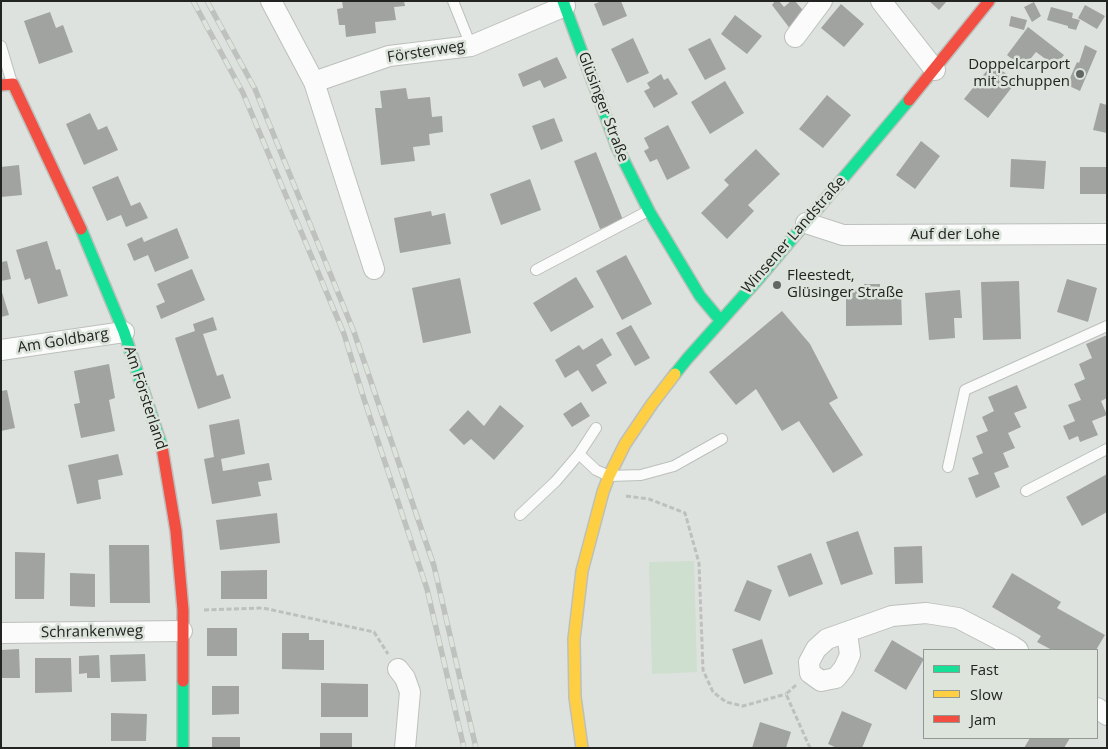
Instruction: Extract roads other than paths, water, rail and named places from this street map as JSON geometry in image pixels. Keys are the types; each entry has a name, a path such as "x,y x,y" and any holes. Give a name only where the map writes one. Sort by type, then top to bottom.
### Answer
{"street":[{"path":"271,1 314,82 374,269"},
{"path":"795,37 822,1"},
{"path":"881,1 935,70"},
{"name":"Winsener Landstraße","path":"582,748 576,697 574,639 582,572 603,492 625,444 652,404 687,359 806,223 935,70 989,1"},
{"name":"Försterweg","path":"314,82 389,56 471,46 564,4"},
{"name":"Glüsinger Straße","path":"564,4 617,147 649,211 700,296 720,320"},
{"name":"Am Försterland","path":"7,84 79,224 124,332 161,442 176,531 183,610 183,748"},
{"name":"Auf der Lohe","path":"806,223 843,235 1107,234"},
{"name":"Am Goldbarg","path":"1,350 124,332"},
{"path":"846,632 850,655 844,668 836,678 821,681 810,673 809,662 816,649 827,639 846,632 892,616 926,613 958,618 1016,649"},
{"name":"Schrankenweg","path":"1,633 182,631"},
{"path":"398,669 405,678 410,692 405,748"}],"lane":[{"path":"453,1 471,46"},
{"path":"1,46 7,84"},
{"path":"536,270 649,211"},
{"path":"948,467 965,390 1107,326"},
{"path":"520,515 556,481 579,454 596,428"},
{"path":"579,454 596,470 609,476 641,475 674,466 722,439"},
{"path":"1026,491 1107,449"}],"railway":[{"path":"193,1 243,93 344,334 427,589 464,748"},
{"path":"207,1 255,89 354,332 434,566 476,748"}],"place":[{"name":"Doppelcarport mit Schuppen","path":"1080,74"},
{"name":"Fleestedt, Glüsinger Straße","path":"777,285"}]}
